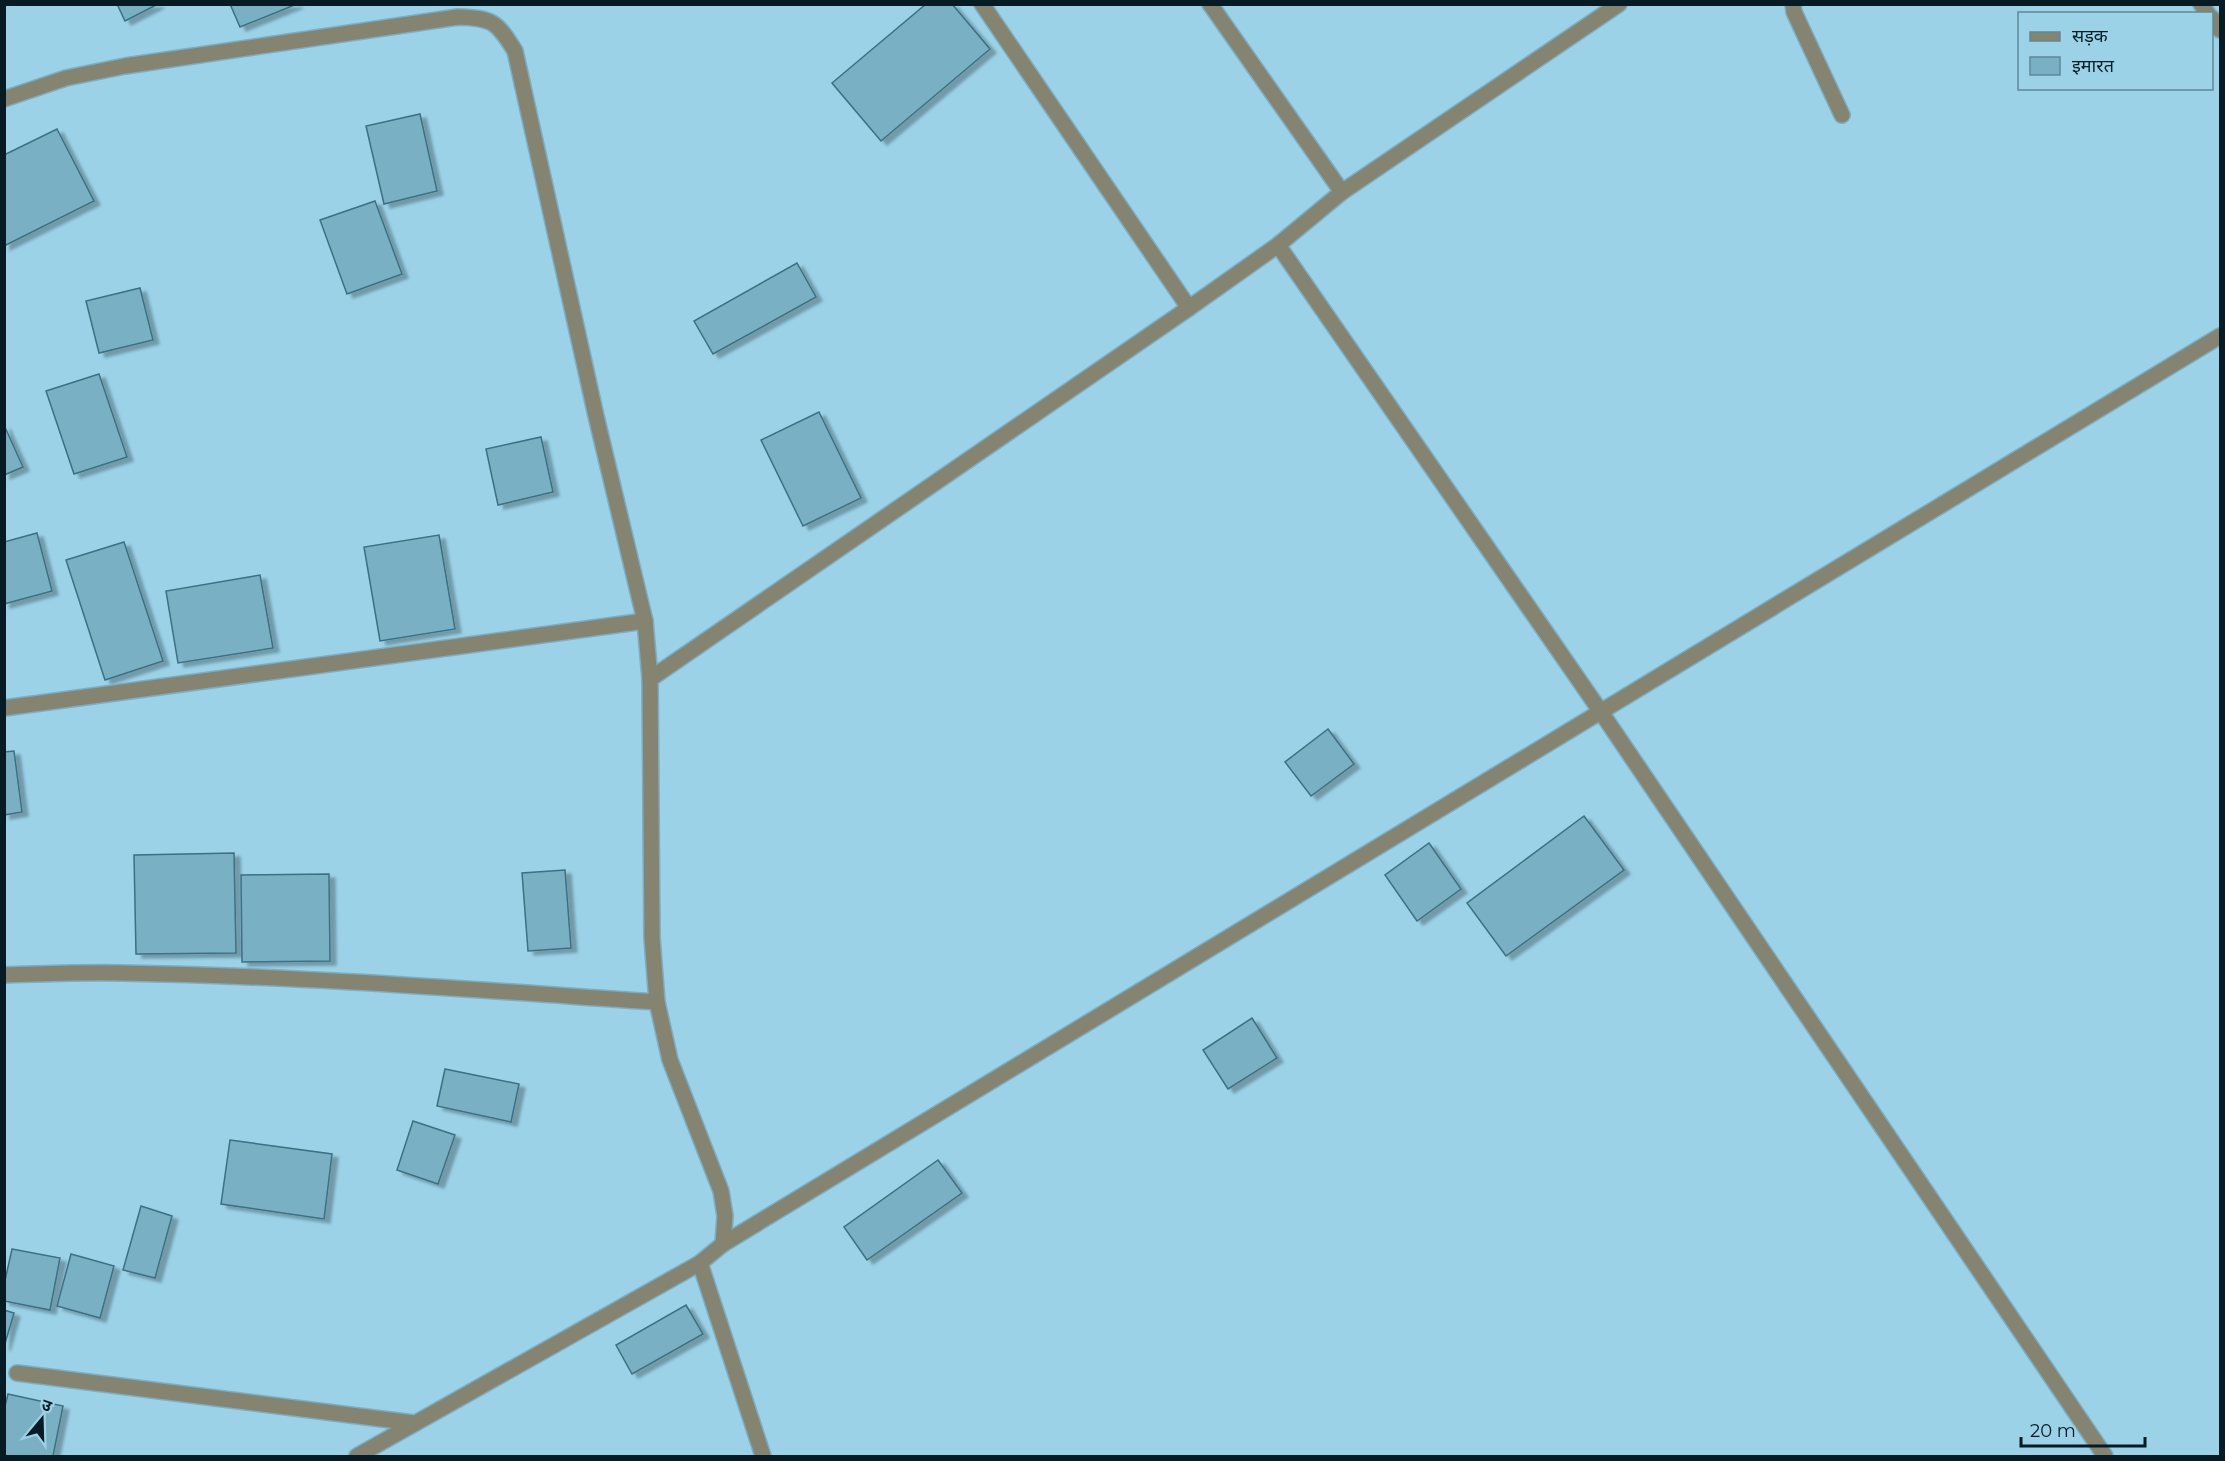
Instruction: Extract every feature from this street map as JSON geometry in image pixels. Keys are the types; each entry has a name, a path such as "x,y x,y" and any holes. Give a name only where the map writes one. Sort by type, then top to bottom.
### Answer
{"street":[{"path":"982,4 1189,308"},
{"path":"1210,4 1342,192"},
{"path":"651,679 1189,308 1278,245 1342,192 1619,4"},
{"path":"1793,4 1794,12 1842,115"},
{"path":"4,99 66,78 125,66 457,11 484,18 502,29 515,51 596,416 645,621 651,679 652,938 657,1002 670,1060 721,1191 725,1216 723,1244"},
{"path":"1278,245 1601,712 2105,1456"},
{"path":"357,1456 700,1263 723,1244 2220,336"},
{"path":"4,708 645,621"},
{"path":"4,975 120,973 254,977 657,1002"},
{"path":"700,1263 763,1456"},
{"path":"17,1373 414,1423"}],"building":[{"path":"117,4 158,4 125,21"},
{"path":"230,4 297,4 240,27"},
{"path":"926,4 952,4 990,49 881,141 832,83"},
{"path":"420,114 437,191 384,204 366,126"},
{"path":"57,129 94,201 4,246 4,155"},
{"path":"375,201 402,274 347,294 320,220"},
{"path":"797,263 816,297 713,354 694,321"},
{"path":"140,288 153,340 99,353 86,301"},
{"path":"99,374 127,457 74,474 46,391"},
{"path":"819,412 861,498 803,526 761,440"},
{"path":"4,425 23,467 4,475"},
{"path":"541,437 553,492 498,505 486,449"},
{"path":"37,533 52,591 4,604 4,542"},
{"path":"439,535 455,629 380,641 364,547"},
{"path":"124,542 163,661 105,680 66,560"},
{"path":"260,575 273,648 178,663 166,591"},
{"path":"1328,729 1354,764 1311,796 1285,762"},
{"path":"14,751 22,812 4,815 4,752"},
{"path":"1584,816 1624,870 1506,956 1467,903"},
{"path":"1429,843 1461,889 1417,921 1385,875"},
{"path":"234,853 236,953 136,954 134,855"},
{"path":"565,870 571,948 528,951 522,873"},
{"path":"329,874 330,961 242,962 241,875"},
{"path":"1252,1018 1277,1058 1228,1089 1203,1050"},
{"path":"445,1069 519,1084 511,1122 437,1106"},
{"path":"413,1121 455,1135 438,1184 397,1170"},
{"path":"230,1140 332,1154 324,1219 221,1204"},
{"path":"938,1160 962,1193 867,1260 844,1227"},
{"path":"141,1206 172,1216 155,1278 123,1270"},
{"path":"12,1249 60,1258 50,1310 4,1301 4,1285"},
{"path":"71,1254 114,1266 100,1318 57,1306"},
{"path":"686,1305 703,1334 632,1374 616,1345"},
{"path":"4,1310 14,1313 4,1347"},
{"path":"8,1394 63,1406 53,1456 4,1456 4,1410"}]}
